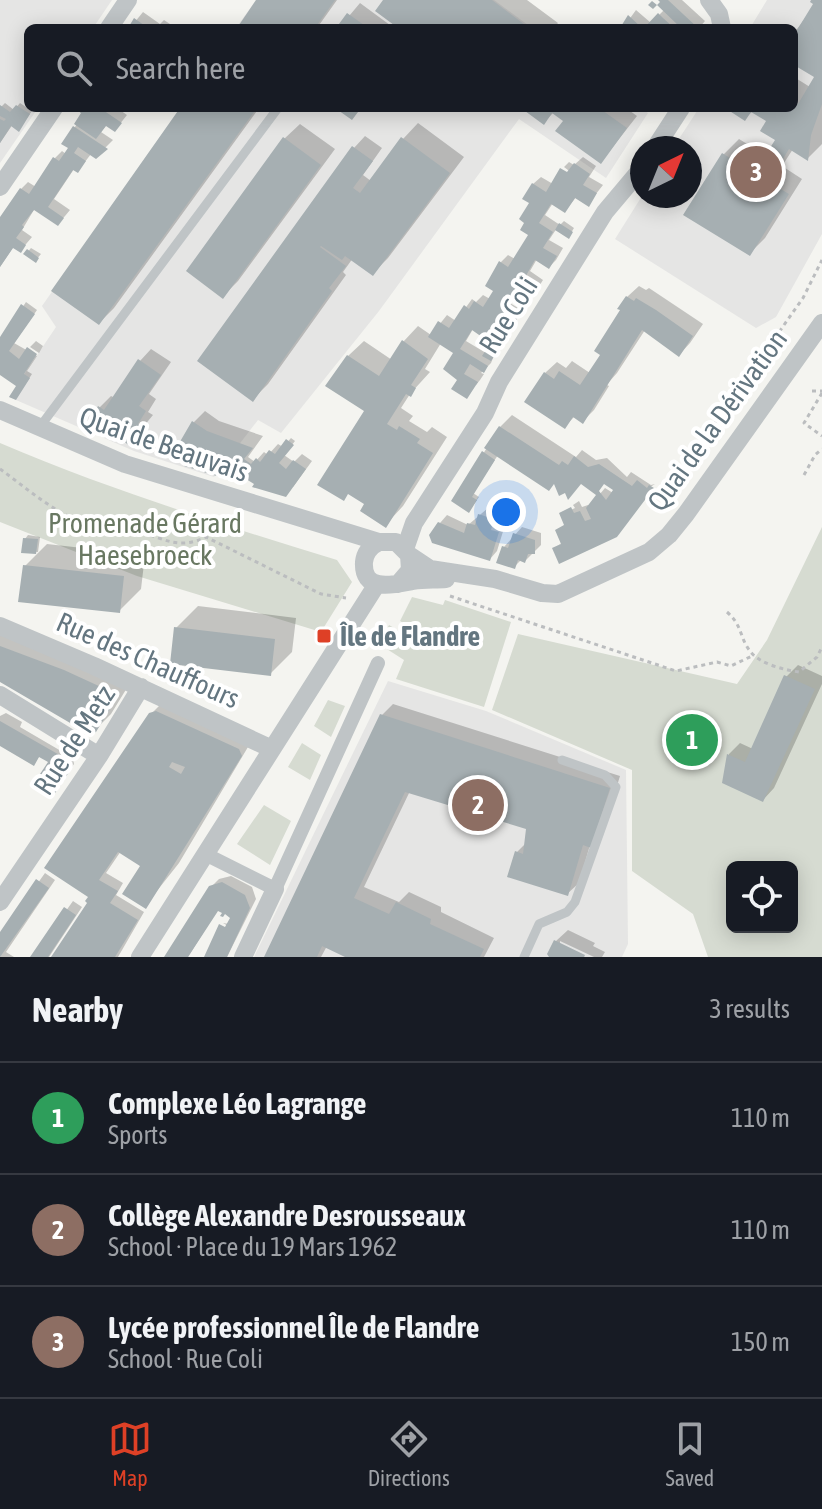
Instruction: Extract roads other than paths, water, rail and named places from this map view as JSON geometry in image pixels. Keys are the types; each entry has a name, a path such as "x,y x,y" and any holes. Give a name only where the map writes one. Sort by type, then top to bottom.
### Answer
{"street":[{"path":"112,24 128,0"},
{"path":"717,14 732,0"},
{"path":"0,187 51,112"},
{"path":"663,136 678,112"},
{"name":"Rue Coli","path":"396,546 410,532 485,413 499,382 605,212 630,182"},
{"name":"Quai de la Dérivation","path":"396,546 430,569 495,579 542,593 558,594 649,552 669,535 691,507 822,323"},
{"name":"Quai de Beauvais","path":"0,410 125,464 311,523 396,546"},
{"name":"Quai de Beauvais","path":"311,523 348,543 364,565"},
{"path":"396,546 410,570 398,584 388,587 377,584 367,575 364,565 368,551 396,546"},
{"name":"Quai de la Dérivation","path":"398,584 476,577"},
{"path":"140,957 377,584"},
{"name":"Rue des Chauffours","path":"0,626 141,687 272,749"},
{"path":"243,957 378,663"},
{"name":"Rue de Metz","path":"0,902 99,756 141,687"},
{"path":"0,695 99,756"},
{"path":"205,854 275,889"}],"lane":[{"path":"39,428 275,112"},
{"path":"524,957 539,924 567,912 575,902 616,787 605,775 562,760"}],"place":[{"name":"Lycée professionnel Île de Flandre","path":"756,172"},
{"name":"Île de Flandre","path":"324,636"},
{"name":"Complexe Léo Lagrange","path":"692,740"},
{"name":"Collège Alexandre Desrousseaux","path":"478,805"}],"park label":[{"name":"Promenade Gérard Haesebroeck","path":"145,539"}]}
